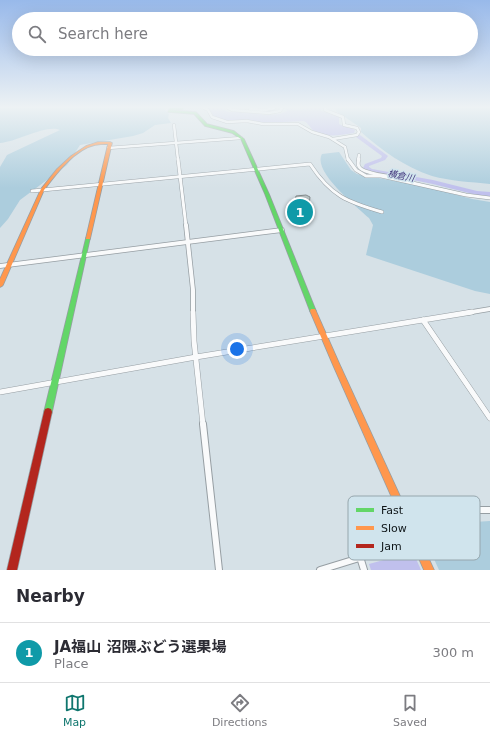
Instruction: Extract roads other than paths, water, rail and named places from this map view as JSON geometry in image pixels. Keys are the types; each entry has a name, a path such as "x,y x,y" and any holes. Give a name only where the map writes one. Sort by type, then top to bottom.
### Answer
{"street":[{"path":"175,135 193,290 196,357 219,570"},
{"path":"236,135 241,138 257,170 323,336 396,496"},
{"path":"320,135 333,139 345,147 348,161 356,170 366,176 381,176 466,195 490,197"},
{"path":"333,139 357,135"},
{"path":"108,148 241,138"},
{"path":"0,285 42,190 68,160 92,144 110,143 12,570"},
{"path":"359,155 358,164 360,168 368,172 390,175 465,193 490,197"},
{"path":"32,191 310,164 325,186 335,194 356,204 382,212"},
{"path":"0,266 282,230"},
{"path":"0,392 196,357 490,309"},
{"path":"423,320 490,418"},
{"path":"320,570 351,560"},
{"path":"361,560 364,570"},
{"path":"425,560 429,570"}],"water":[{"path":"384,560 417,560 421,570 371,570 369,564"}],"waterway":[{"name":"横倉川","path":"358,136 385,156 383,159 367,165 366,168 370,170 433,182 477,193 490,194"}],"place":[{"name":"JA福山 沼隈ぶどう選果場","path":"300,212"}]}
